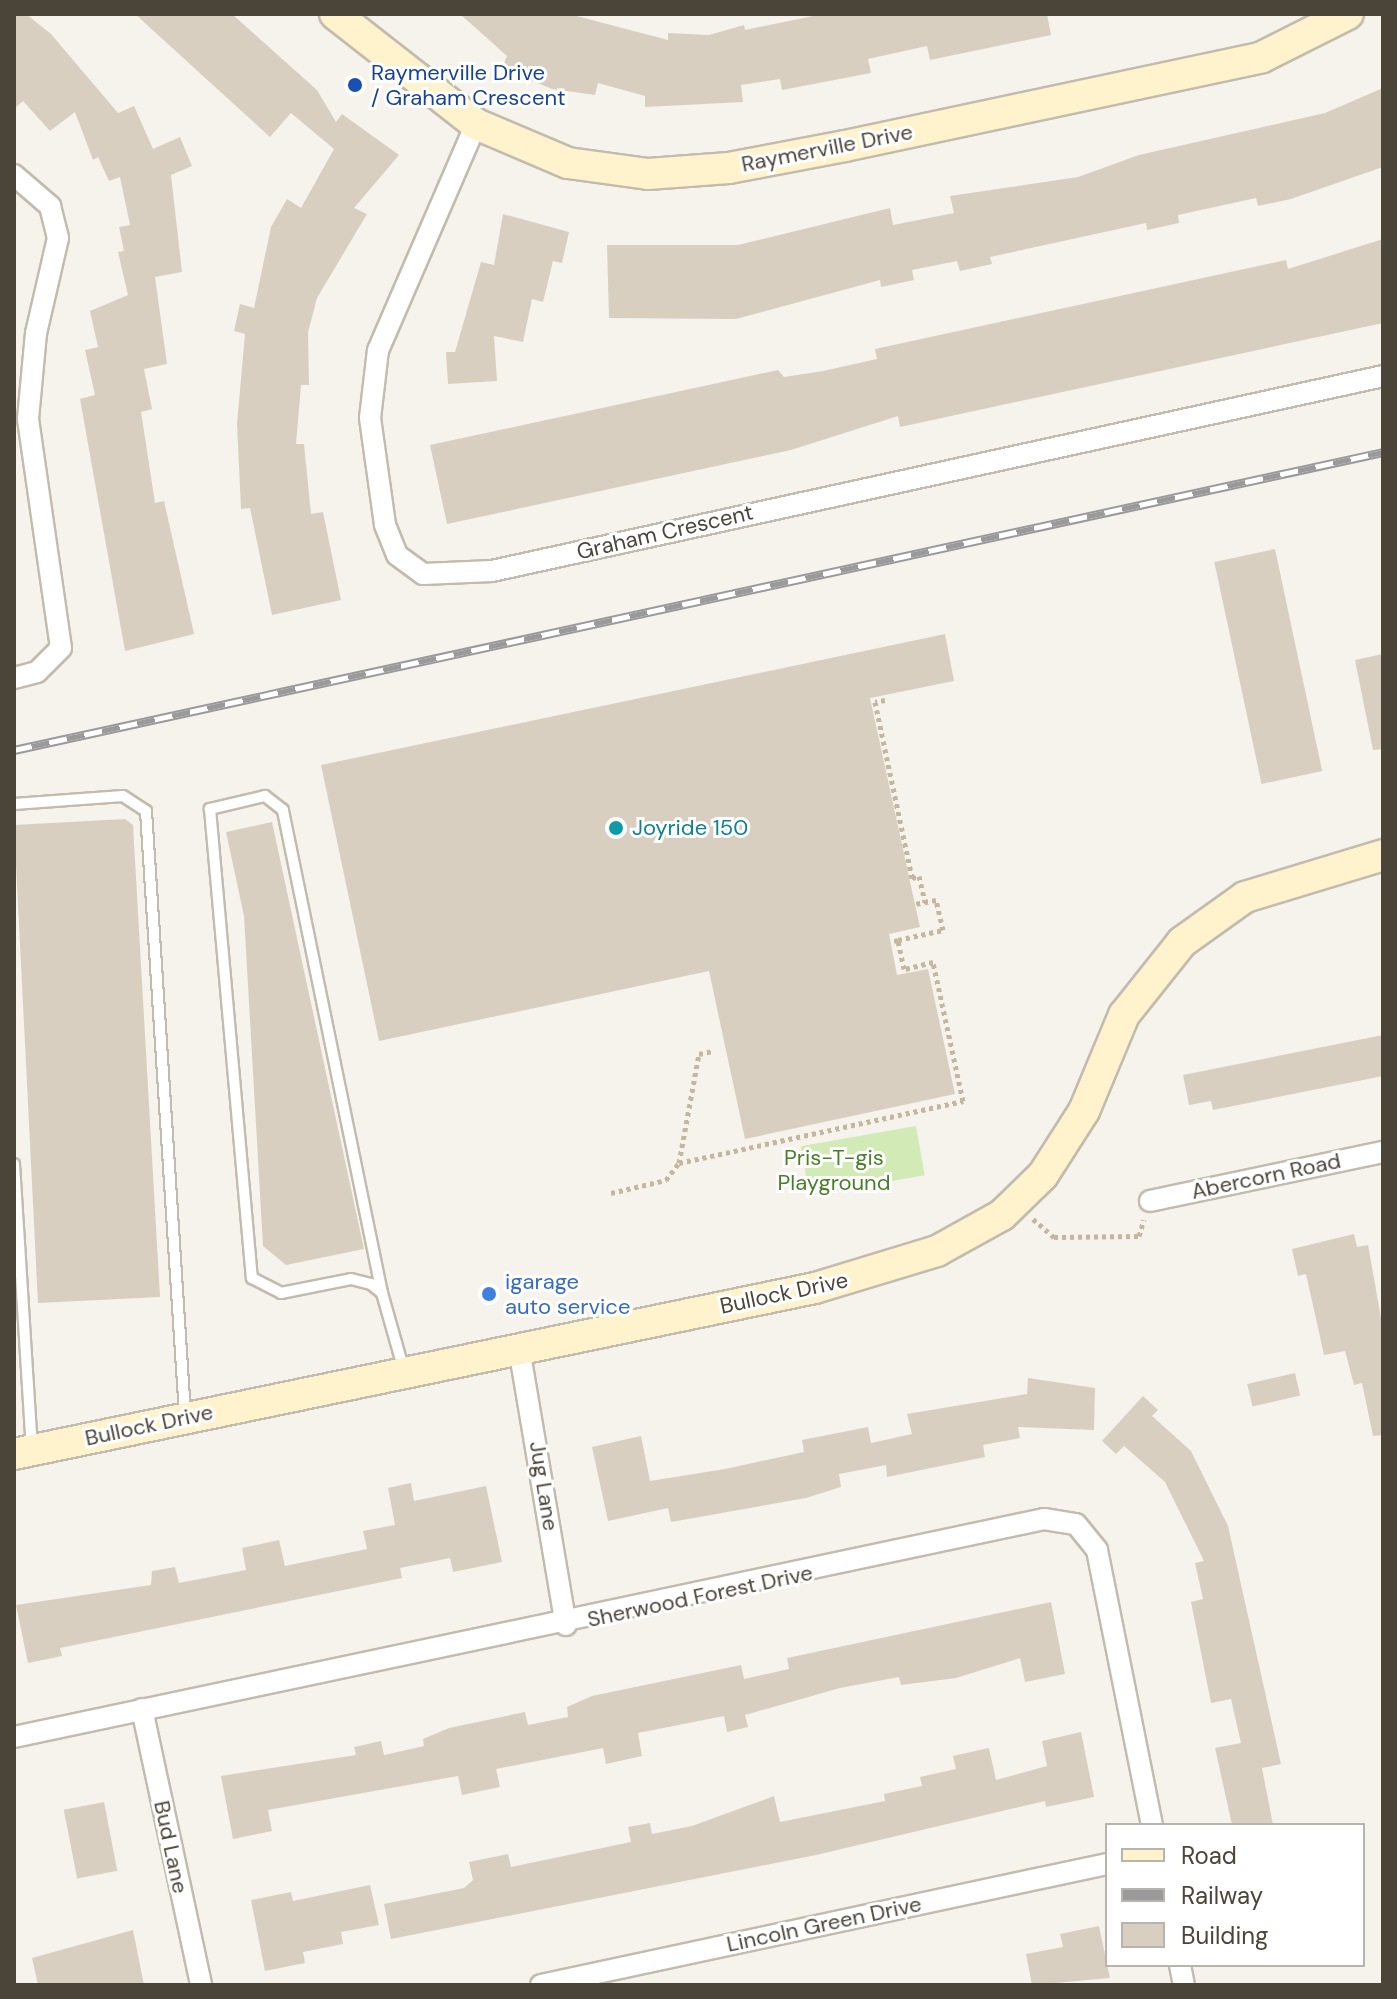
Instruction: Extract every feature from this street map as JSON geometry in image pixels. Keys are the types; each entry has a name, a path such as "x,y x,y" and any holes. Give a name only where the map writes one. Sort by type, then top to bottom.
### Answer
{"street":[{"name":"Raymerville Drive","path":"335,14 476,124 603,172 729,168 1262,57 1348,14"},
{"name":"Graham Crescent","path":"476,124 383,336 370,418 385,525 397,555 423,574 492,571 1383,376"},
{"path":"14,175 50,206 58,238 28,419 61,648 37,672 14,678"},
{"name":"Bullock Drive","path":"23,1452 405,1373 907,1263 1013,1203 1058,1153 1124,1015 1182,942 1245,897 1383,855"},
{"name":"Abercorn Road","path":"1150,1201 1383,1152"},
{"name":"Jug Lane","path":"519,1348 566,1625"},
{"name":"Sherwood Forest Drive","path":"14,1737 566,1625 1044,1519 1076,1524 1091,1538 1106,1580 1152,1823"},
{"name":"Bud Lane","path":"142,1709 201,1985"},
{"name":"Lincoln Green Drive","path":"541,1985 1105,1864"}],"lane":[{"path":"14,804 123,796 146,811 186,1418"},
{"path":"382,1293 351,1279 281,1293 252,1278 210,809 265,796 283,810 382,1293 405,1373"},
{"path":"14,1164 23,1452"}],"path":[{"path":"885,700 875,702 912,878 919,876 925,902"},
{"path":"679,1163 963,1101 933,962 904,969 894,941 943,930 936,900 915,904"},
{"path":"611,1193 666,1180 679,1163 699,1054 713,1051"},
{"path":"1013,1203 1054,1237 1139,1236 1150,1201"}],"green space":[{"name":"Pris-T-gis Playground","path":"916,1126 925,1175 809,1196 801,1146"}],"building":[{"path":"14,14 26,14 51,34 118,113 134,106 153,149 180,137 192,166 171,175 182,272 155,277 167,364 144,369 152,409 141,412 155,503 164,501 194,634 125,651 80,399 95,395 85,350 98,347 90,311 128,295 118,252 124,251 119,227 130,225 120,177 109,181 98,157 93,160 75,112 50,131 23,101 14,109"},
{"path":"135,14 232,14 317,90 336,122 342,114 399,155 354,208 367,214 317,298 308,332 309,385 301,385 296,444 304,444 311,514 323,512 341,600 272,615 250,508 241,509 237,424 245,334 234,331 240,304 254,308 271,227 287,199 301,208 334,149 291,113 270,137"},
{"path":"460,14 569,14 668,40 668,33 709,35 744,25 745,30 823,14 1047,14 1051,35 930,60 927,46 868,59 871,73 782,90 780,79 741,85 743,102 645,107 645,96 598,83 595,95 552,89 502,68 507,56"},
{"path":"1383,88 1383,167 1291,199 1258,206 1256,198 1178,215 1179,223 1147,230 1146,223 990,257 992,264 960,271 957,261 912,270 914,280 881,287 880,280 736,319 609,318 607,245 738,245 890,208 893,225 954,213 950,196 1078,177 1139,155 1325,113"},
{"path":"503,214 569,232 562,263 553,261 543,302 532,299 523,342 494,336 497,381 448,384 446,352 455,352 481,262 494,265"},
{"path":"1383,239 1383,323 900,427 898,416 791,450 447,524 430,445 778,370 784,377 823,371 877,359 875,349 1286,260 1288,269"},
{"path":"1275,549 1322,771 1262,784 1214,562"},
{"name":"Joyride 150","path":"945,634 954,681 870,698 920,927 889,934 897,975 928,969 955,1094 745,1139 709,971 379,1041 321,765"},
{"path":"1383,654 1383,749 1373,750 1355,660"},
{"path":"125,819 133,825 160,1297 38,1303 14,825"},
{"path":"272,822 364,1249 286,1265 263,1246 244,916 226,832"},
{"path":"1383,1035 1383,1076 1213,1110 1211,1101 1189,1105 1183,1075"},
{"path":"1354,1234 1357,1247 1368,1245 1383,1329 1383,1435 1373,1436 1362,1383 1354,1385 1345,1351 1324,1355 1306,1274 1298,1276 1292,1249"},
{"path":"1295,1373 1300,1395 1252,1406 1247,1384"},
{"path":"1028,1378 1095,1388 1094,1430 1018,1427 1020,1438 983,1445 985,1457 887,1477 886,1465 839,1474 841,1487 806,1498 671,1522 668,1508 608,1521 592,1447 641,1436 650,1481 804,1452 802,1440 868,1427 871,1443 912,1434 907,1414 1027,1394"},
{"path":"1143,1396 1158,1410 1152,1416 1191,1451 1228,1526 1281,1764 1262,1768 1273,1823 1232,1823 1215,1748 1241,1743 1231,1699 1211,1703 1191,1602 1203,1599 1195,1563 1204,1561 1165,1482 1124,1446 1116,1454 1102,1441"},
{"path":"411,1483 414,1501 486,1486 502,1562 453,1572 450,1558 400,1568 402,1578 60,1648 62,1656 28,1663 16,1605 151,1585 152,1571 175,1567 179,1583 246,1570 242,1548 279,1540 285,1566 367,1549 363,1531 395,1525 388,1488"},
{"path":"1051,1602 1065,1674 1025,1682 1020,1658 956,1678 901,1685 899,1677 840,1688 745,1715 748,1727 727,1732 724,1716 638,1733 642,1756 606,1764 603,1748 496,1769 500,1787 462,1795 458,1776 268,1810 272,1831 233,1839 221,1776 356,1755 354,1747 381,1741 384,1755 424,1746 423,1739 449,1728 525,1712 528,1725 568,1717 567,1707 592,1696 741,1665 744,1679 789,1669 787,1658"},
{"path":"1081,1732 1094,1797 1046,1807 1045,1801 816,1855 391,1939 384,1904 464,1888 473,1880 469,1862 508,1854 511,1867 631,1842 628,1827 650,1823 652,1834 692,1826 774,1796 780,1822 885,1801 884,1794 922,1786 920,1777 956,1769 953,1756 989,1748 996,1780 1047,1766 1042,1741"},
{"path":"104,1802 117,1871 77,1879 64,1810"},
{"path":"370,1885 379,1925 341,1932 343,1944 303,1952 305,1963 265,1971 251,1900 291,1892 293,1901"},
{"path":"1099,1926 1105,1967 1108,1967 1110,1978 1032,1985 1026,1954 1063,1947 1060,1934"},
{"path":"133,1930 144,1985 38,1985 32,1958"}],"railway":[{"path":"14,750 1383,452"}],"place":[{"name":"Raymerville Drive / Graham Crescent","path":"355,85"},
{"name":"Joyride 150","path":"616,828"},
{"name":"igarage auto service","path":"489,1294"}]}
